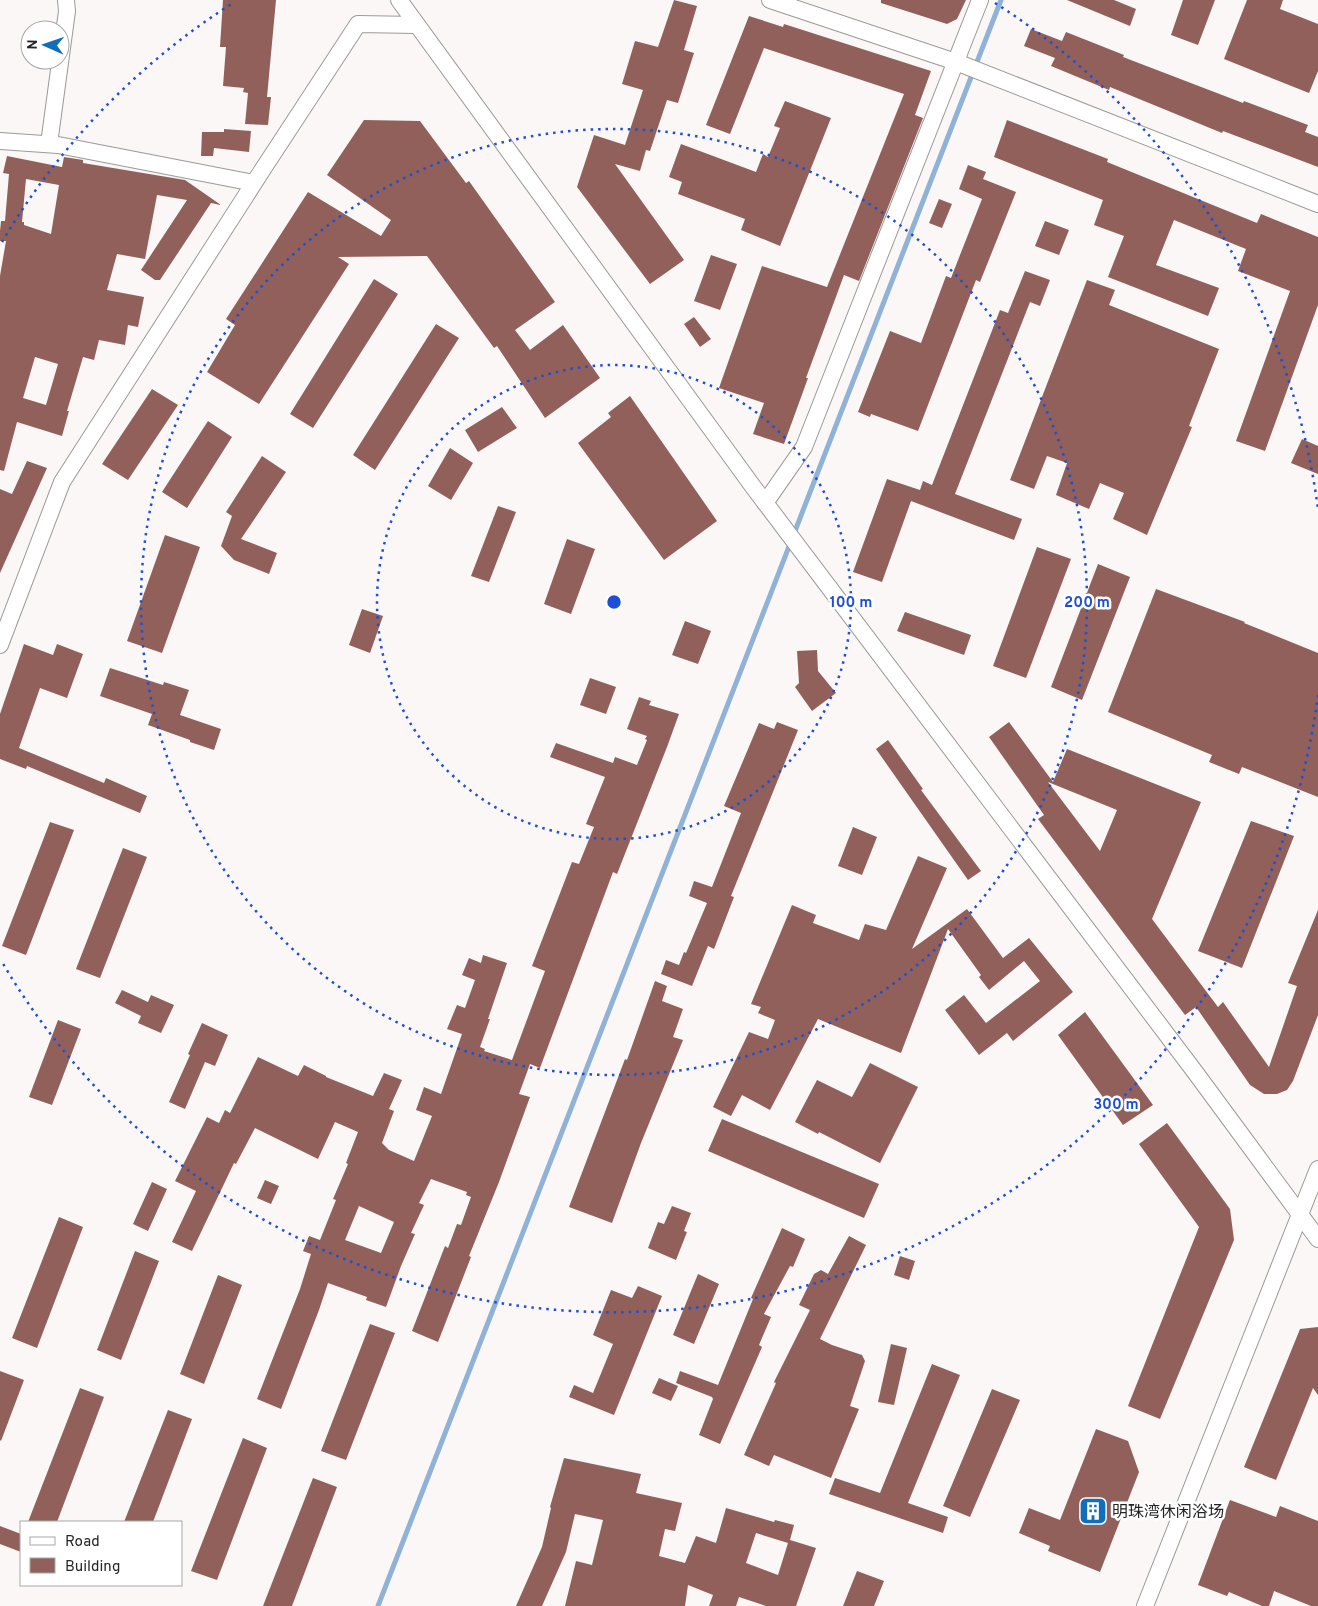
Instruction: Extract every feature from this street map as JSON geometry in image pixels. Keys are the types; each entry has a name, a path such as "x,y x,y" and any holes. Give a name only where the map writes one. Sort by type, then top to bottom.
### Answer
{"street":[{"path":"49,144 66,0"},
{"path":"399,0 785,530 1195,1072 1318,1239"},
{"path":"770,0 960,64 1318,204"},
{"path":"765,503 804,447 960,64 980,0"},
{"path":"0,645 62,482 358,24 416,25"},
{"path":"0,140 49,144 254,183"},
{"path":"1145,1606 1318,1169"}],"building":[{"path":"223,0 276,0 267,97 271,97 268,125 245,124 248,93 243,92 244,88 223,86 226,47 220,47"},
{"path":"674,0 697,6 684,50 694,53 678,103 667,100 650,151 646,150 640,171 615,164 684,260 650,284 577,187 594,135 625,145 643,90 622,84 635,41 658,47"},
{"path":"881,0 966,0 957,19 947,24 881,3"},
{"path":"1067,0 1114,0 1136,9 1130,26"},
{"path":"1183,0 1215,0 1198,45 1171,35"},
{"path":"1247,0 1283,0 1280,9 1318,24 1318,71 1309,93 1224,59"},
{"path":"749,16 783,27 784,24 931,71 915,115 923,118 859,281 844,275 784,444 753,434 764,403 719,388 762,266 827,287 904,94 764,48 730,134 706,125"},
{"path":"1031,29 1062,41 1066,32 1124,55 1123,57 1243,103 1244,101 1308,125 1305,132 1318,137 1318,167 1223,131 1222,133 1110,87 1109,90 1051,66 1055,58 1024,46"},
{"path":"785,101 831,118 780,246 741,230 745,219 678,194 682,182 669,177 681,144 756,172 763,154 768,157 780,128 774,126"},
{"path":"364,120 420,121 466,183 469,181 555,302 515,330 530,350 563,325 600,378 545,418 497,346 494,348 427,256 338,257 349,264 259,404 207,372 235,325 226,319 308,192 381,236 391,220 327,175"},
{"path":"1007,120 1108,159 1107,162 1257,223 1261,214 1318,237 1318,305 1265,451 1236,441 1290,291 1238,271 1246,249 1174,220 1156,265 1219,288 1208,316 1108,277 1124,236 1094,225 1103,200 994,157"},
{"path":"224,129 251,131 249,152 214,148 213,156 201,156 202,132 224,132"},
{"path":"7,156 62,167 64,157 83,160 83,163 185,180 221,205 211,203 160,280 155,280 141,270 187,200 157,195 145,259 117,254 107,290 144,297 138,327 128,325 125,345 99,340 94,360 83,357 67,411 69,411 62,436 17,422 4,471 0,470 0,276 6,241 0,241 0,231 1,221 5,221 9,174 3,173","holes":["26,179 59,185 51,234 24,225 24,222 22,222","35,357 58,364 46,405 23,398"]},
{"path":"968,165 986,172 983,179 1016,192 980,282 976,280 918,431 871,414 870,417 858,412 890,331 921,343 946,276 951,278 982,199 959,189"},
{"path":"939,199 952,204 942,228 929,223"},
{"path":"1045,221 1069,230 1059,255 1035,246"},
{"path":"711,255 737,264 720,310 694,301"},
{"path":"1025,271 1050,280 1040,306 1030,302 955,494 1022,519 1014,540 911,501 882,582 853,572 887,479 920,490 923,481 932,485 1000,310 1008,313"},
{"path":"374,279 398,294 313,428 290,414"},
{"path":"1087,280 1115,290 1109,305 1219,349 1189,426 1192,427 1147,535 1113,519 1124,493 1100,483 1089,509 1056,495 1067,463 1047,456 1034,489 1010,480"},
{"path":"694,317 711,339 700,347 684,324"},
{"path":"436,324 459,338 375,470 353,455"},
{"path":"152,389 178,405 128,480 102,464"},
{"path":"630,396 717,521 664,560 578,443 611,417 608,413"},
{"path":"502,407 517,428 478,452 465,430"},
{"path":"208,421 232,437 187,508 162,492"},
{"path":"1302,439 1318,446 1318,474 1291,463"},
{"path":"450,448 473,463 451,500 428,486"},
{"path":"262,456 286,472 241,539 277,553 269,574 234,560 221,546 232,516 226,512"},
{"path":"27,461 47,468 0,573 0,489 12,494"},
{"path":"498,506 516,512 489,582 471,576"},
{"path":"165,535 200,547 162,653 127,641"},
{"path":"567,539 595,549 571,614 544,604"},
{"path":"1037,547 1071,559 1026,678 993,666"},
{"path":"1098,564 1130,577 1082,700 1051,687"},
{"path":"1156,589 1245,622 1318,653 1318,797 1242,767 1239,774 1209,762 1212,755 1108,712"},
{"path":"362,609 383,616 370,653 349,645"},
{"path":"905,612 971,635 964,655 897,631"},
{"path":"685,621 711,631 698,664 672,655"},
{"path":"24,644 53,655 57,644 83,654 67,698 40,688 19,748 104,783 106,778 147,796 140,813 27,766 26,769 0,759 0,714"},
{"path":"817,650 818,671 836,693 812,711 795,687 799,683 797,651"},
{"path":"110,668 163,685 164,682 189,690 180,715 221,729 214,750 148,725 152,714 100,696"},
{"path":"590,678 616,687 606,714 580,705"},
{"path":"639,697 651,701 649,705 679,714 617,874 613,872 540,1068 530,1064 519,1094 530,1097 438,1342 412,1331 445,1246 448,1248 457,1224 461,1225 471,1197 466,1195 467,1192 431,1179 419,1203 424,1205 411,1233 415,1234 386,1307 366,1300 367,1297 328,1283 281,1409 257,1399 300,1289 311,1254 303,1251 309,1236 320,1240 336,1200 333,1199 348,1164 346,1163 358,1132 335,1122 318,1159 255,1128 236,1164 234,1163 192,1251 172,1242 196,1191 175,1181 207,1117 219,1123 225,1110 230,1113 258,1057 298,1076 304,1065 326,1077 373,1096 384,1073 402,1080 389,1109 394,1111 382,1143 389,1150 414,1161 432,1116 416,1110 424,1087 441,1094 462,1034 447,1029 457,1005 465,1008 475,980 462,975 469,958 481,963 483,955 507,963 480,1047 485,1049 484,1051 512,1060 545,971 532,966 572,862 579,864 594,827 586,824 605,777 550,757 556,743 613,763 615,757 637,765 647,736 627,729","holes":["359,1206 394,1222 381,1253 345,1240"]},
{"path":"777,722 798,730 731,896 734,897 714,949 708,946 692,986 661,974 666,960 679,965 707,903 689,896 694,881 712,887 741,813 724,806 759,723 774,729"},
{"path":"1009,722 1053,782 1067,749 1201,802 1152,919 1218,1007 1223,1002 1269,1067 1297,986 1288,983 1318,910 1318,1015 1293,1081 1287,1090 1277,1094 1264,1094 1250,1085 1196,1007 1185,1015 1038,819 1044,815 989,737","holes":["1048,782 1117,810 1100,851"]},
{"path":"888,740 923,789 921,790 981,871 968,880 876,749"},
{"path":"1251,821 1294,836 1242,968 1198,951"},
{"path":"50,822 74,830 26,955 2,946"},
{"path":"853,827 877,837 862,875 838,866"},
{"path":"123,848 147,857 100,978 76,969"},
{"path":"918,856 947,868 912,949 967,909 1003,958 1029,938 1073,992 1013,1041 1007,1033 979,1055 945,1010 964,995 986,1023 1040,981 1024,961 989,990 979,977 981,975 948,929 901,1053 818,1019 770,1110 742,1095 731,1116 713,1107 749,1032 768,1039 775,1020 758,1013 761,1007 751,1004 792,905 816,915 813,923 859,940 865,924 886,930"},
{"path":"655,981 667,986 662,1001 683,1009 673,1037 683,1040 641,1143 612,1223 569,1207 625,1059 627,1060"},
{"path":"122,990 148,1002 151,995 174,1005 161,1033 138,1023 141,1016 115,1003"},
{"path":"1085,1012 1153,1105 1123,1125 1058,1035"},
{"path":"58,1020 81,1029 52,1105 29,1097"},
{"path":"202,1023 228,1035 215,1066 205,1062 185,1109 169,1102"},
{"path":"870,1063 918,1087 880,1163 795,1122 817,1080 852,1097"},
{"path":"722,1119 879,1184 864,1218 708,1151"},
{"path":"1167,1123 1230,1209 1234,1240 1160,1419 1128,1406 1199,1227 1139,1144"},
{"path":"265,1180 279,1186 271,1204 257,1198"},
{"path":"152,1182 167,1189 148,1231 133,1224"},
{"path":"672,1206 691,1213 684,1231 687,1232 676,1260 648,1248 658,1222 664,1224"},
{"path":"59,1217 83,1227 37,1348 12,1338"},
{"path":"782,1228 805,1239 793,1267 790,1266 764,1314 771,1317 759,1345 762,1347 720,1444 699,1435 713,1399 712,1397 676,1383 680,1371 718,1385 753,1299 751,1298"},
{"path":"849,1236 866,1245 820,1339 862,1355 865,1361 850,1406 859,1409 831,1478 774,1455 769,1466 744,1455 776,1383 774,1382 810,1310 799,1305 814,1274 821,1270 828,1274"},
{"path":"135,1251 159,1261 121,1360 97,1350"},
{"path":"900,1256 915,1261 909,1280 894,1275"},
{"path":"698,1274 719,1284 694,1344 673,1335"},
{"path":"218,1275 242,1285 204,1384 180,1374"},
{"path":"638,1286 662,1296 614,1415 569,1397 574,1385 593,1393 613,1344 593,1335 611,1290 632,1298"},
{"path":"370,1324 395,1333 346,1460 321,1451"},
{"path":"1318,1327 1318,1395 1313,1388 1276,1480 1244,1467 1300,1329"},
{"path":"891,1344 907,1348 894,1405 878,1402"},
{"path":"932,1364 960,1375 908,1503 948,1517 943,1533 829,1494 835,1478 880,1493"},
{"path":"0,1371 24,1380 1,1441 0,1440"},
{"path":"659,1378 678,1386 671,1401 652,1393"},
{"path":"80,1388 104,1397 57,1521 28,1521"},
{"path":"992,1389 1020,1400 970,1517 943,1506"},
{"path":"168,1410 192,1419 153,1521 124,1521"},
{"name":"明珠湾休闲浴场","path":"1096,1429 1128,1441 1139,1472 1100,1572 1048,1551 1050,1546 1019,1533 1029,1508 1060,1520"},
{"path":"243,1438 267,1448 217,1580 191,1571"},
{"path":"564,1458 641,1474 636,1493 682,1503 675,1531 665,1529 659,1556 685,1563 696,1536 716,1543 726,1508 774,1522 775,1520 794,1525 790,1540 816,1548 796,1606 766,1606 739,1597 736,1606 709,1606 713,1595 688,1585 685,1606 565,1606 576,1561 592,1565 603,1520 575,1514 566,1552 542,1606 516,1606 542,1547 550,1507","holes":["756,1533 788,1543 778,1575 746,1563"]},
{"path":"313,1478 337,1487 292,1606 263,1606"},
{"path":"1230,1500 1276,1517 1280,1506 1318,1521 1318,1606 1311,1606 1274,1591 1269,1606 1262,1606 1229,1592 1227,1596 1198,1585"},
{"path":"0,1526 20,1534 20,1552 0,1544"},
{"path":"857,1571 884,1581 874,1606 843,1606"}],"waterway":[{"path":"378,1606 1001,0"}],"place":[{"name":"明珠湾休闲浴场","path":"1093,1511"}]}
